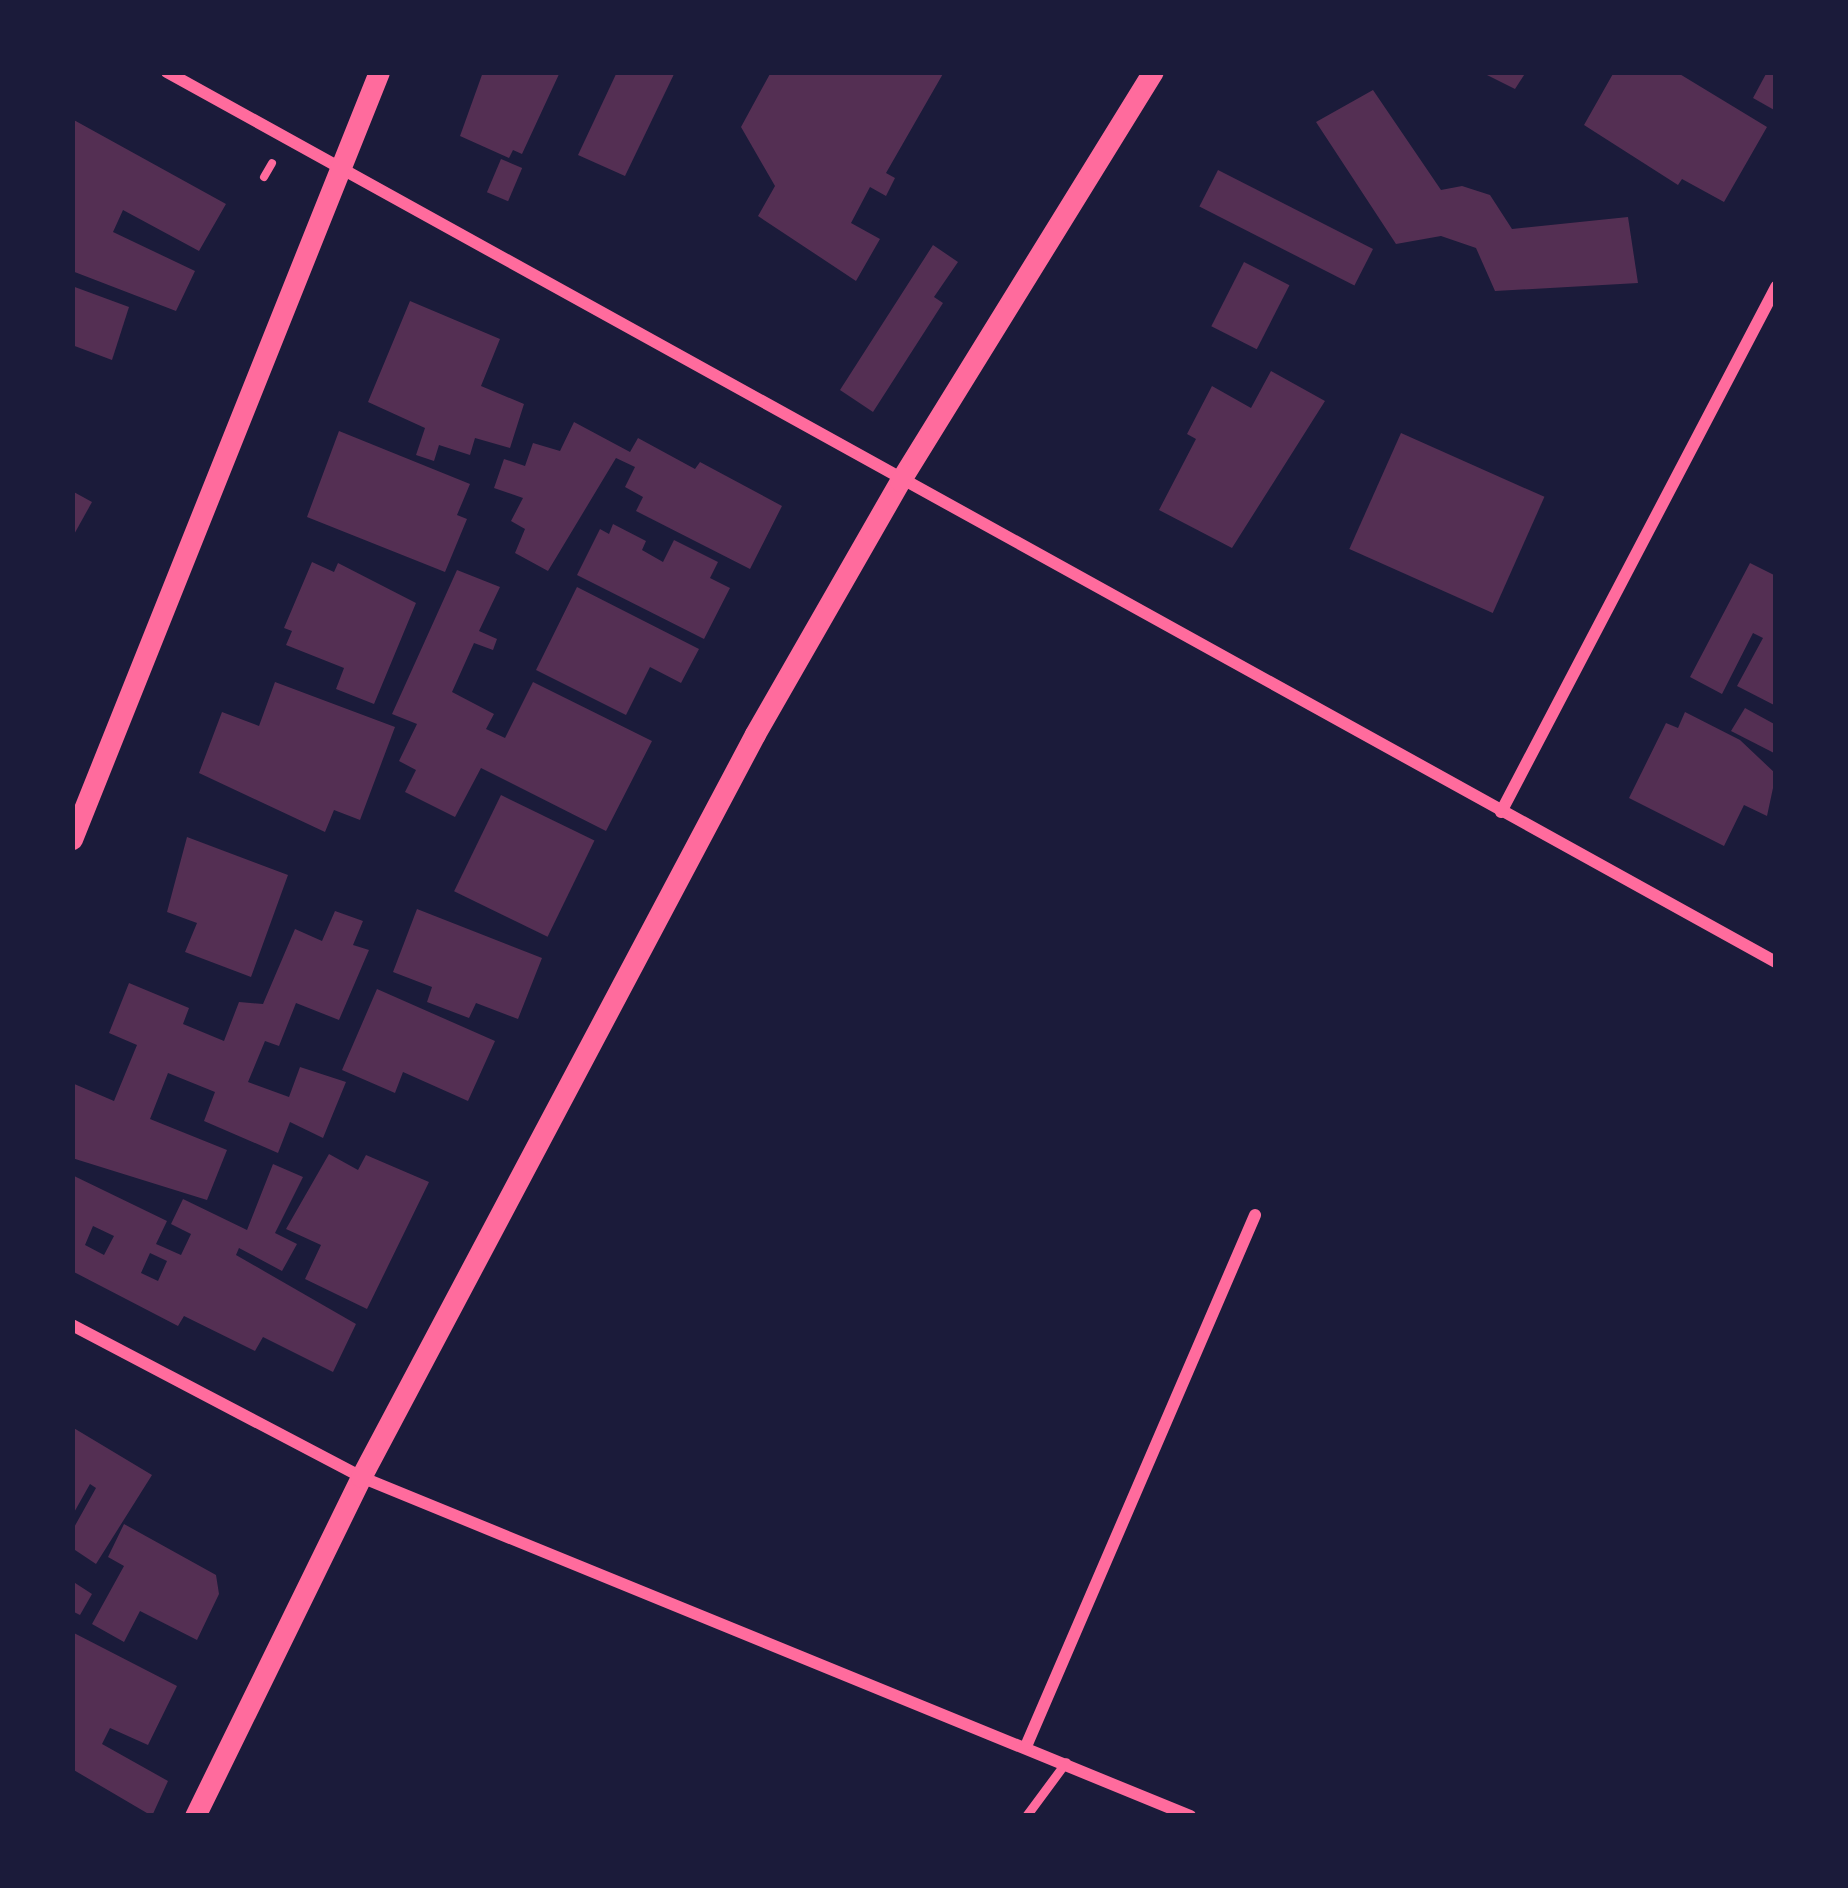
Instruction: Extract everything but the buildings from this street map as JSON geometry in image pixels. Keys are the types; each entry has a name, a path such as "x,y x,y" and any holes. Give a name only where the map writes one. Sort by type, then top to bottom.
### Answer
{"street":[{"path":"167,72 1776,962"},
{"path":"72,839 379,72"},
{"path":"195,1816 361,1477 744,754 899,481 1154,72"},
{"path":"1501,812 1776,287"},
{"path":"1027,1744 1255,1215"},
{"path":"72,1325 361,1477 1027,1744 1190,1816"}],"lane":[{"path":"1025,1816 1066,1762"}]}
